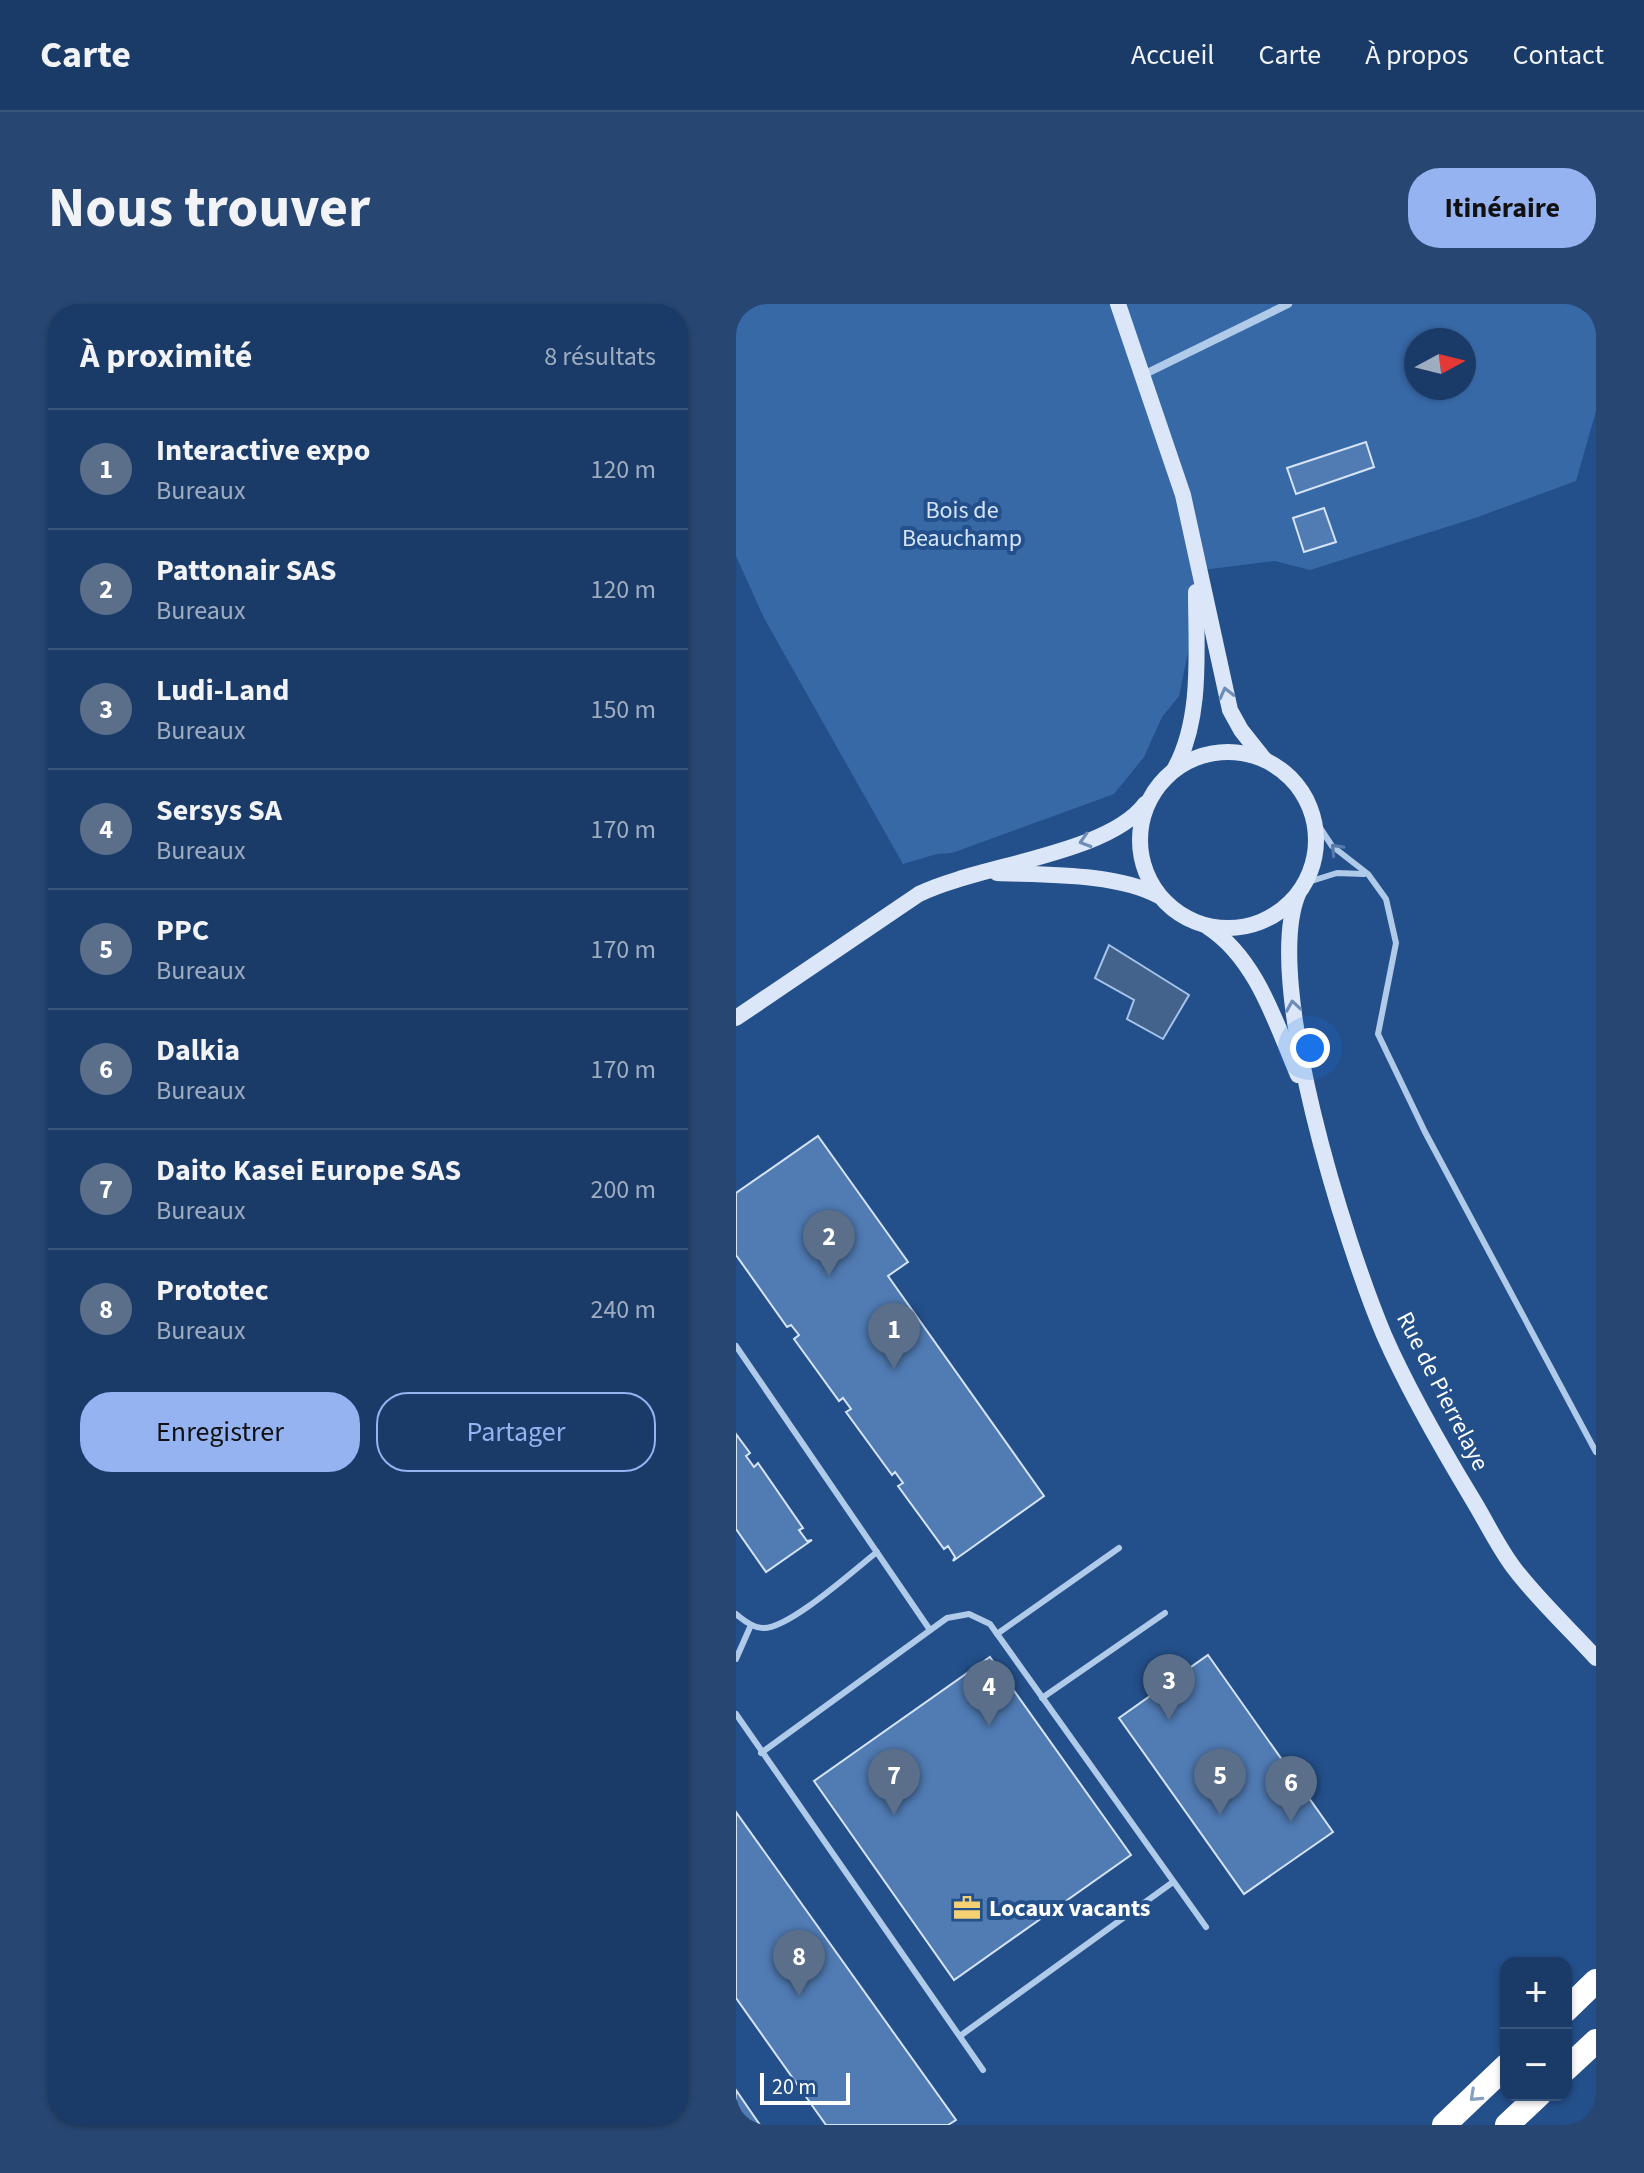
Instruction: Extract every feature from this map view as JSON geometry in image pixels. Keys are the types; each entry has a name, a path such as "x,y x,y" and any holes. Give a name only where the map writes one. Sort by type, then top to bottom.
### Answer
{"highway":[{"path":"1572,2004 1596,1981"},
{"path":"1572,2063 1596,2041"},
{"path":"1444,2125 1500,2072"},
{"path":"1507,2125 1533,2101"}],"main road":[{"path":"983,873 1115,882 1140,887 1159,896 1188,919 1205,926 1235,928 1264,921 1301,889 1316,845 1313,817 1296,784 1265,760 1241,730 1230,710 1183,495 1118,304"},
{"path":"736,1018 899,905 947,882 1108,834 1139,813 1174,770 1185,744 1193,697 1196,555"},
{"path":"1174,770 1200,756 1222,752 1244,753 1265,760"},
{"path":"1149,800 1139,832 1140,849 1143,866 1159,896"},
{"name":"Rue de Pierrelaye","path":"1301,889 1288,927 1289,984 1313,1110 1350,1239 1384,1334 1432,1432 1514,1568 1596,1658"},
{"name":"Rue de Pierrelaye","path":"1205,926 1233,947 1249,970 1313,1110"}],"street":[{"path":"1143,375 1288,304"}],"lane":[{"path":"1313,817 1343,858 1368,874 1386,899 1396,943 1378,1034 1425,1132 1596,1452"},
{"path":"1301,889 1349,871 1368,874"},
{"path":"736,1346 930,1630"},
{"path":"997,1634 1119,1548"},
{"path":"736,1614 751,1625 765,1629 788,1619 877,1552"},
{"path":"1042,1698 1165,1613"},
{"path":"761,1753 947,1618 969,1614 990,1624 1206,1927"},
{"path":"736,1659 751,1625"},
{"path":"736,1714 983,2070"},
{"path":"960,2036 1173,1882"}],"green space":[{"name":"Bois de Beauchamp","path":"736,304 1592,304 1596,312 1596,411 1576,481 1475,518 1310,570 1275,561 1194,571 1198,604 1179,696 1162,717 1144,757 1114,794 952,853 903,864 764,618 736,556"}],"shaded area":[{"path":"1109,945 1189,995 1163,1039 1127,1019 1134,1000 1095,978"}],"building":[{"path":"1366,442 1374,467 1296,494 1287,468"},
{"path":"1324,508 1336,542 1304,552 1293,518"},
{"path":"818,1136 908,1262 888,1276 1044,1496 953,1561 955,1557 948,1546 944,1549 898,1486 903,1483 895,1472 892,1475 846,1412 851,1409 843,1398 839,1401 794,1339 799,1335 791,1325 787,1327 736,1255 736,1193"},
{"path":"736,1434 750,1453 746,1456 754,1467 758,1463 803,1528 799,1530 807,1541 812,1540 766,1572 736,1529"},
{"path":"1208,1655 1333,1832 1244,1894 1119,1718"},
{"path":"990,1657 1131,1855 954,1980 814,1781"},
{"path":"736,1812 956,2120 948,2125 826,2125 736,1998"},
{"path":"736,2090 760,2125 736,2125"}],"place":[{"name":"Pattonair SAS","path":"829,1276"},
{"name":"Interactive expo","path":"894,1369"},
{"name":"Ludi-Land","path":"1169,1720"},
{"name":"Sersys SA","path":"989,1726"},
{"name":"Daito Kasei Europe SAS","path":"894,1815"},
{"name":"PPC","path":"1220,1815"},
{"name":"Dalkia","path":"1291,1822"},
{"name":"Locaux vacants","path":"967,1908"},
{"name":"Prototec","path":"799,1996"}]}
